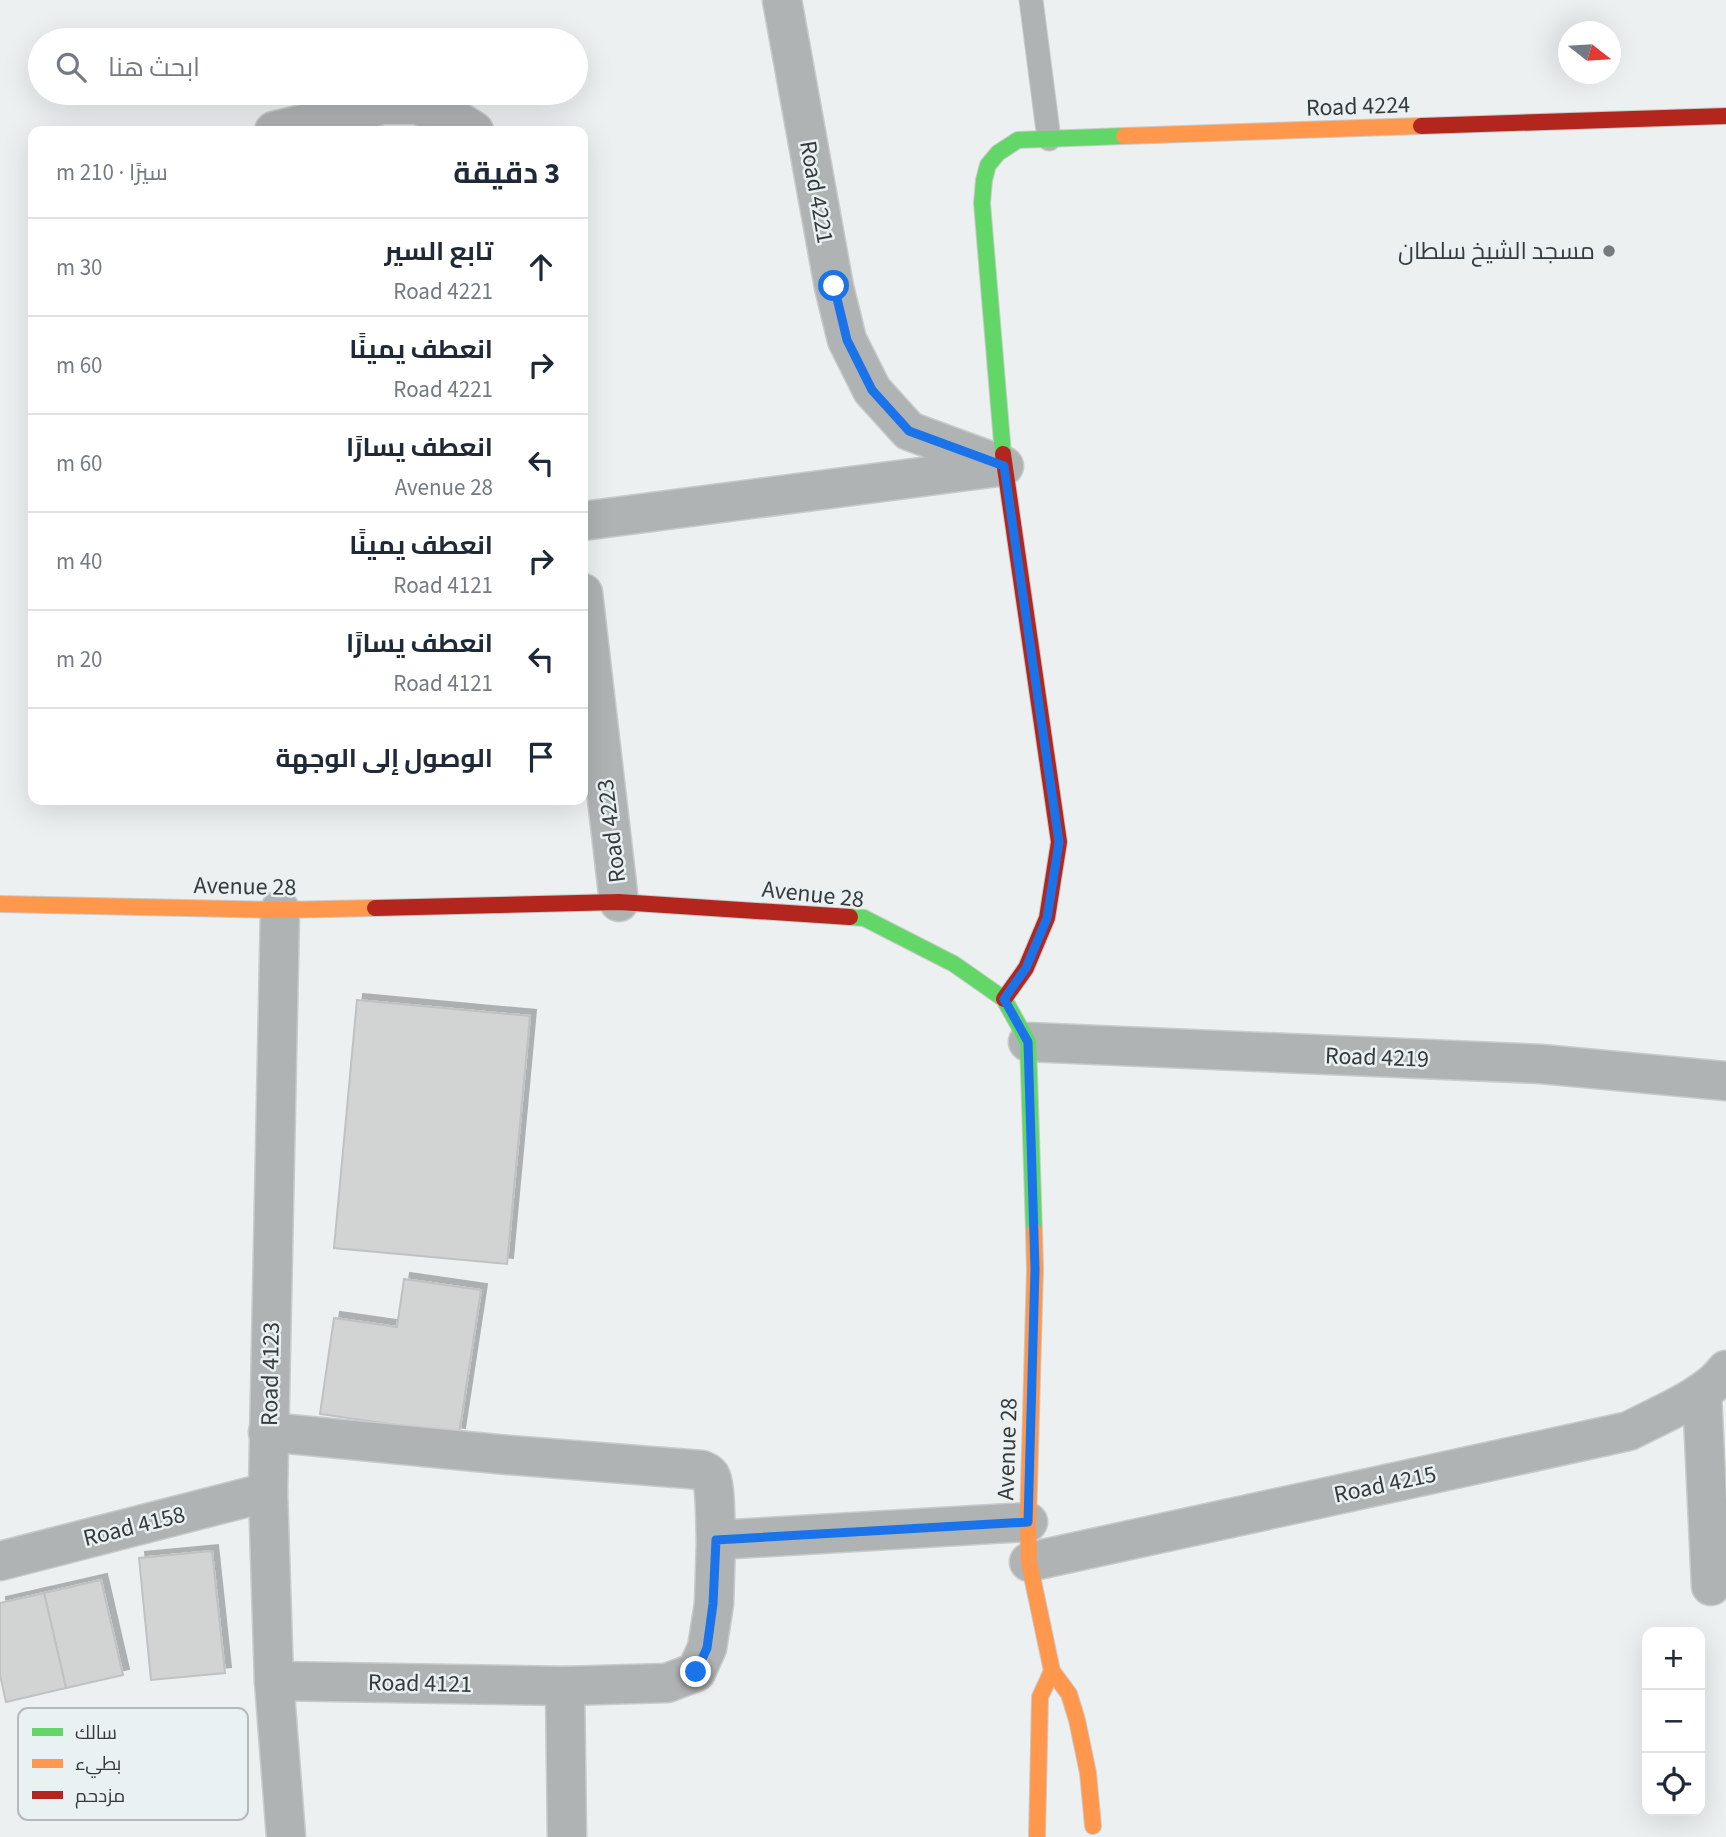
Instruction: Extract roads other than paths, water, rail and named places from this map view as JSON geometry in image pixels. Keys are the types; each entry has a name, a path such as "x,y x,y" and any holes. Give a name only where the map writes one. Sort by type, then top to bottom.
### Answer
{"street":[{"name":"Road 4221","path":"782,0 834,286 847,340 872,390 909,431 1004,466"},
{"path":"296,126 382,105 416,105 449,115 466,126"},
{"name":"Road 4224","path":"1004,466 982,203 985,171 995,155 1018,140 1726,116"},
{"path":"588,520 1004,466 1059,842 1047,918 1026,968 1004,999"},
{"name":"Road 4223","path":"588,636 619,902"},
{"name":"Avenue 28","path":"0,904 280,910 619,902 864,918 954,964 1004,999 1028,1042 1035,1269 1029,1562 1052,1671 1069,1694 1077,1720 1088,1773 1093,1826"},
{"name":"Road 4123","path":"280,910 268,1492 274,1681 286,1837"},
{"name":"Road 4219","path":"1028,1042 1541,1064 1726,1081"},
{"path":"1711,1586 1714,1382"},
{"name":"Road 4215","path":"1029,1562 1629,1430 1714,1382"},
{"name":"Road 4121","path":"268,1432 702,1470 711,1477 716,1540 713,1604 707,1648 696,1672 667,1683 565,1686 274,1681"},
{"name":"Road 4158","path":"0,1561 268,1492"},
{"path":"716,1540 1028,1522"},
{"path":"1052,1671 1040,1697 1038,1837 1055,1828"},
{"path":"565,1686 567,1837"},
{"path":"1073,1824 1093,1826 1109,1837"}],"lane":[{"path":"1031,0 1049,139"}],"place":[{"name":"مسجد الشيخ سلطان","path":"1609,251"}]}
